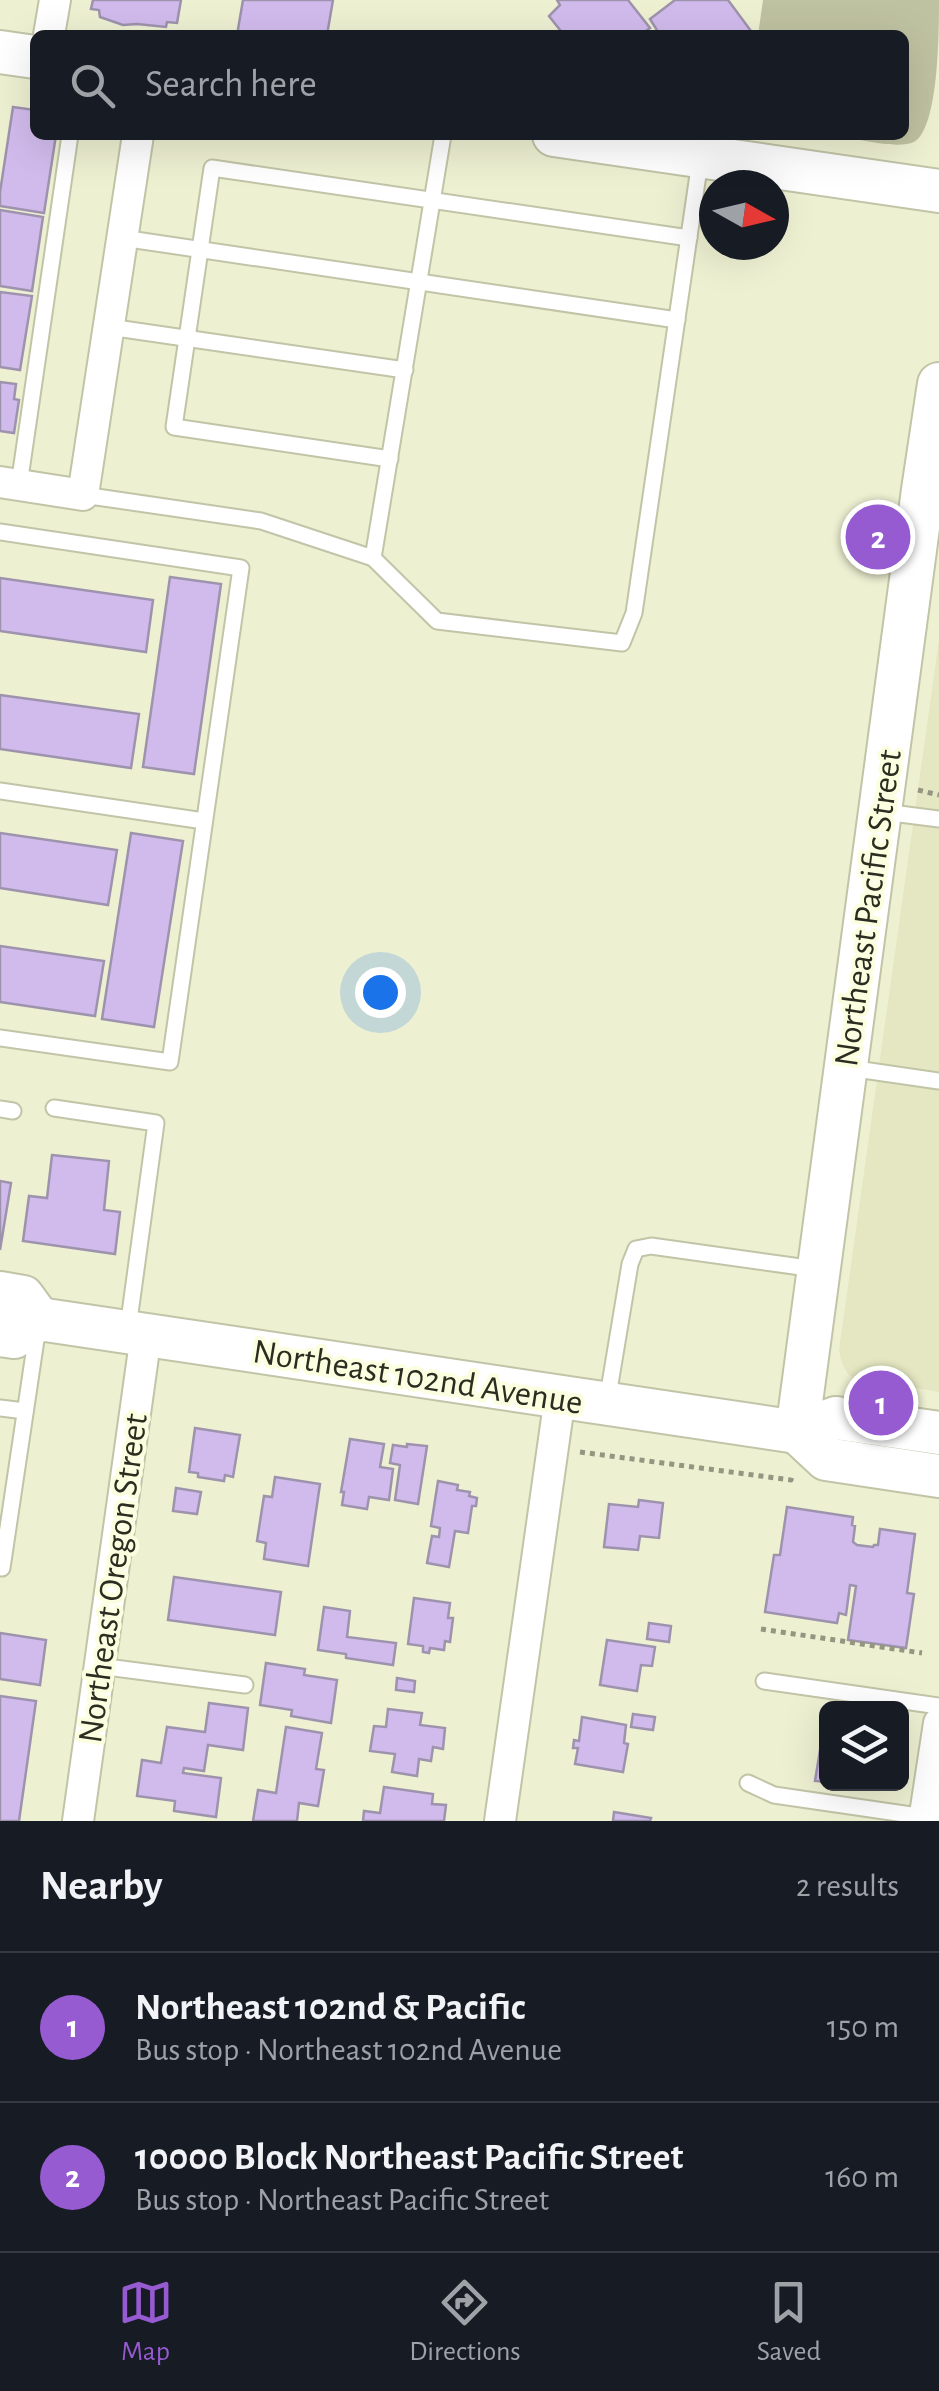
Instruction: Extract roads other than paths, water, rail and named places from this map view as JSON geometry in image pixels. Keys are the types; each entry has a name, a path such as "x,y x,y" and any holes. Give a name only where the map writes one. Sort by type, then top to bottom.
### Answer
{"street":[{"path":"50,30 55,0"},
{"path":"0,52 30,56"},
{"path":"10,484 83,495 137,140"},
{"path":"587,140 939,191"},
{"name":"Northeast Pacific Street","path":"797,1432 880,812 933,459 939,384"},
{"name":"Northeast 102nd Avenue","path":"0,1293 23,1297 39,1319 606,1404 797,1432 836,1418 939,1433"},
{"path":"0,1335 14,1337 39,1319"},
{"name":"Northeast Oregon Street","path":"78,1821 100,1666 137,1333"},
{"path":"500,1821 560,1397"},
{"name":"Northeast 102nd Avenue","path":"797,1432 826,1459 939,1476"},
{"path":"924,1819 939,1722"}],"lane":[{"path":"10,484 69,140"},
{"path":"374,558 443,140"},
{"path":"83,495 261,521 374,558 437,621 622,642 634,613 701,157"},
{"path":"390,459 174,427 212,168 689,238"},
{"path":"122,238 677,320"},
{"path":"109,327 404,370"},
{"path":"0,532 241,568 170,1062 0,1038"},
{"path":"0,790 204,821"},
{"path":"880,812 939,820"},
{"path":"846,1068 939,1081"},
{"path":"54,1108 156,1123 137,1333"},
{"path":"606,1404 630,1264 636,1249 651,1246 819,1270"},
{"path":"2,1568 39,1319"},
{"path":"0,1408 25,1412"},
{"path":"100,1666 245,1685"},
{"path":"764,1680 939,1706"},
{"path":"748,1783 774,1795 924,1819"}],"place":[{"name":"10000 Block Northeast Pacific Street","path":"878,537"},
{"name":"Northeast 102nd & Pacific","path":"881,1403"}]}
